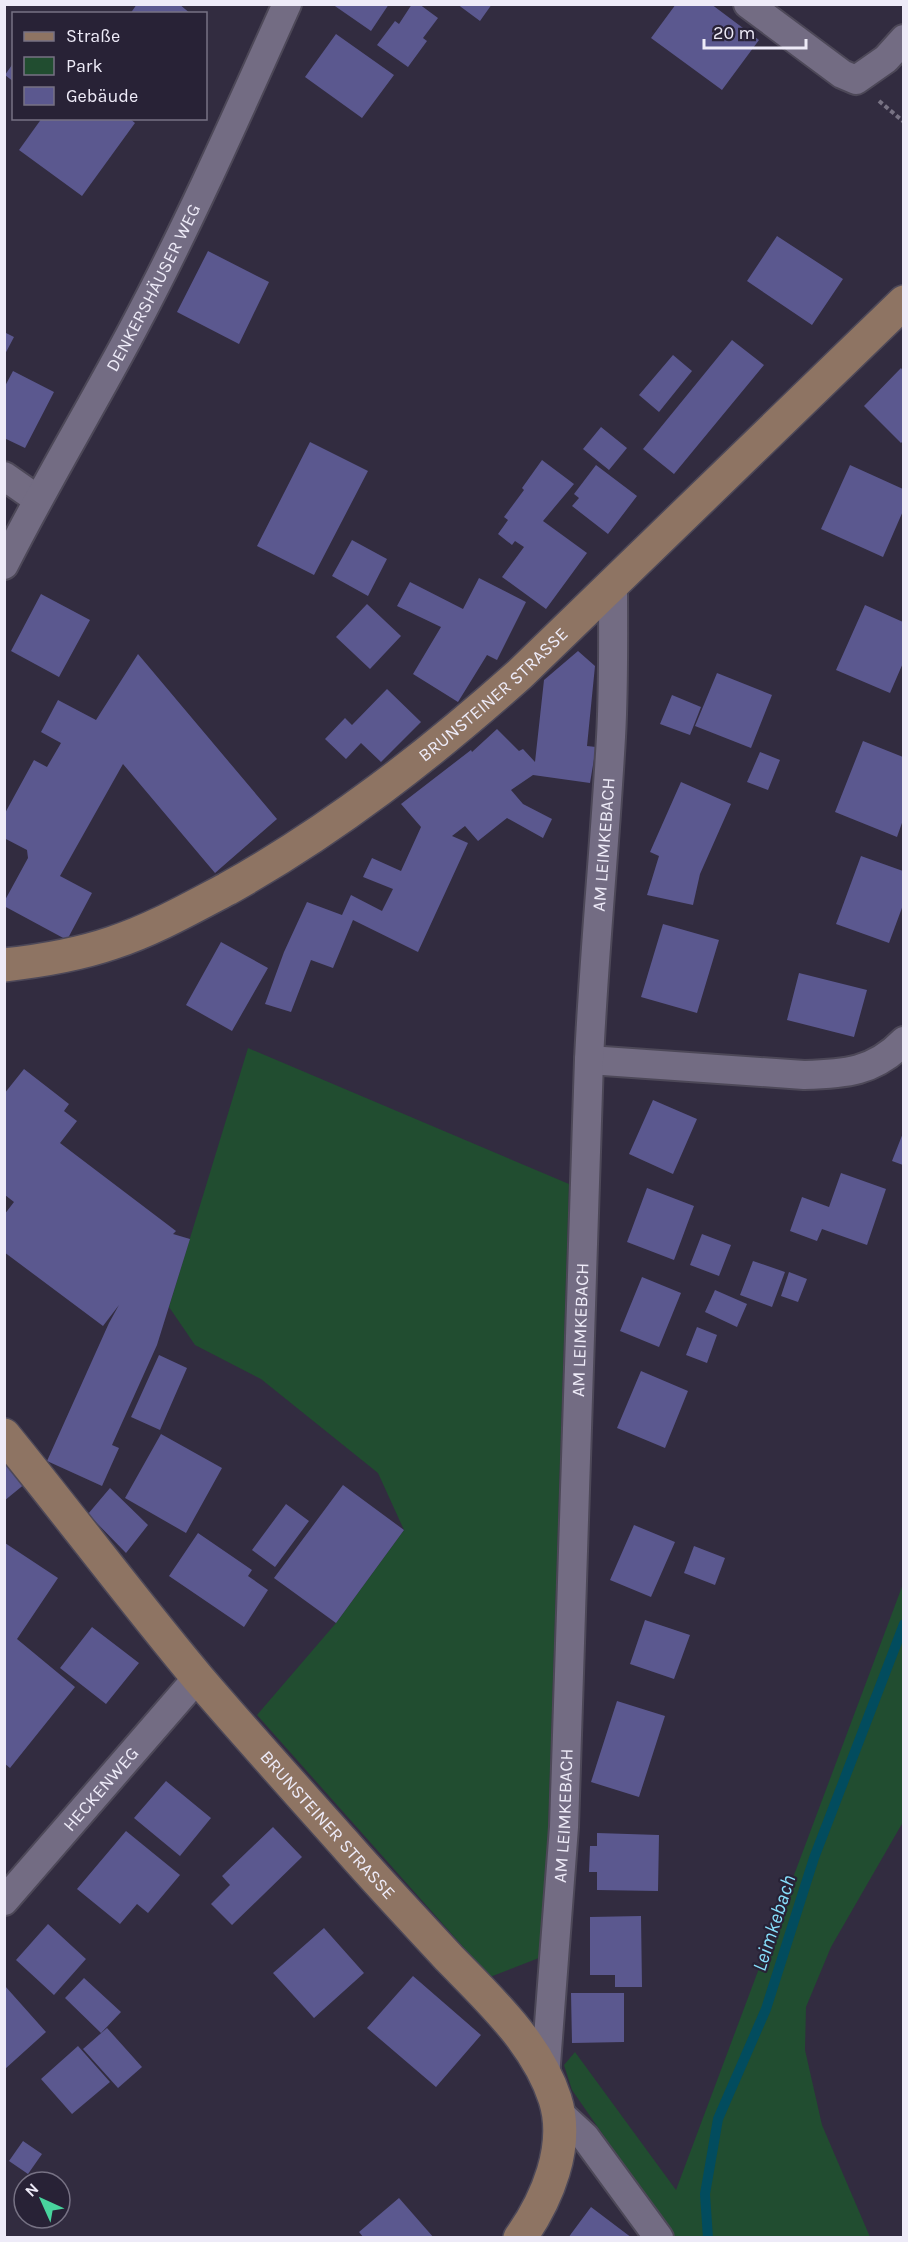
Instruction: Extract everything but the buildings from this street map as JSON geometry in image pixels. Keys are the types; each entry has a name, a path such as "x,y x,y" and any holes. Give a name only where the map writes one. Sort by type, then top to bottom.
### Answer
{"street":[{"name":"DENKERSHÄUSER WEG","path":"4,565 37,499 134,328 204,184 287,4"},
{"path":"748,4 842,74 856,80 886,59 903,39"},
{"name":"BRUNSTEINER STRASSE","path":"4,965 66,956 110,944 142,932 198,904 294,849 354,810 462,725 520,674 903,302"},
{"path":"4,476 37,499"},
{"name":"AM LEIMKEBACH","path":"545,2077 564,1827 589,1060 592,987 611,737 614,666 613,582"},
{"path":"589,1060 831,1074 856,1071 872,1066 903,1041"},
{"name":"BRUNSTEINER STRASSE","path":"4,1436 198,1677 344,1844 519,2034 545,2077 558,2112 557,2153 553,2172 540,2206 520,2238"},
{"name":"HECKENWEG","path":"4,1901 198,1677"},
{"path":"558,2112 585,2137 658,2238"}],"green space":[{"path":"248,1048 569,1184 544,1956 490,1977 257,1715 336,1623 404,1530 378,1473 261,1379 195,1345 169,1307"},
{"path":"903,1584 903,1822 831,1947 806,2007 805,2050 822,2125 870,2237 674,2237 572,2090 564,2065 575,2052 676,2190"}],"waterway":[{"name":"Leimkebach","path":"708,2238 705,2194 718,2119 766,2009 814,1858 904,1624"}]}
